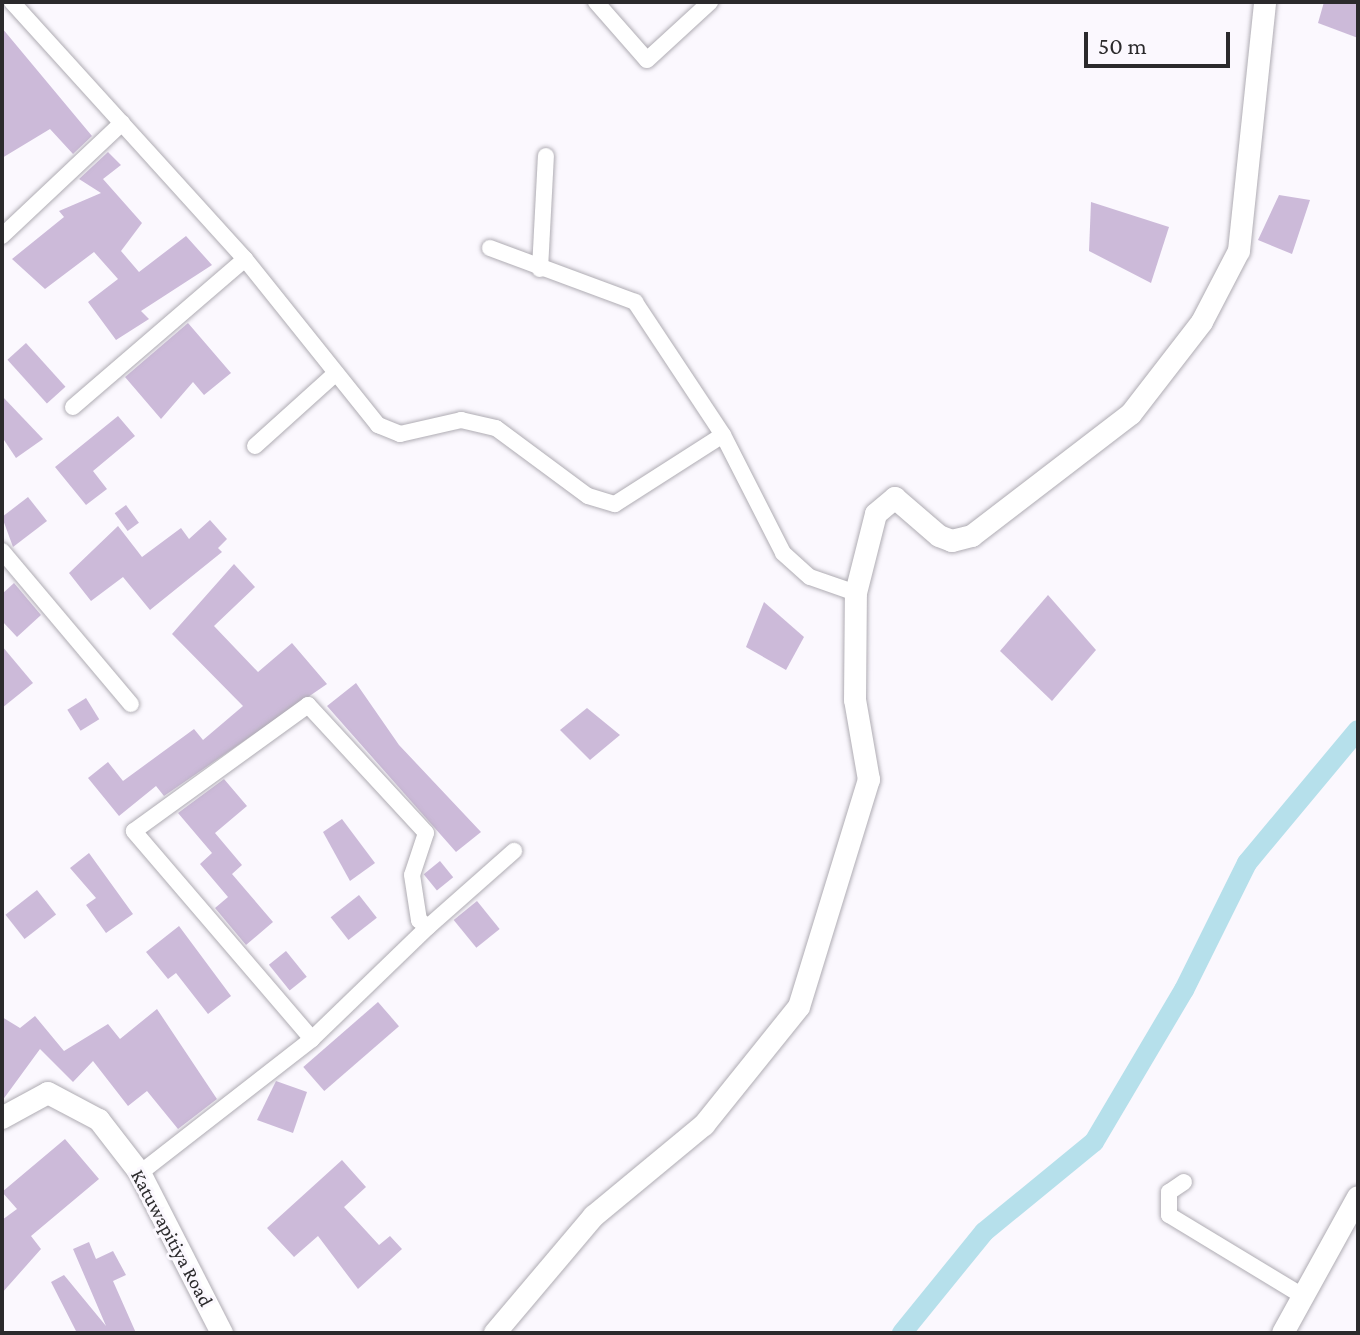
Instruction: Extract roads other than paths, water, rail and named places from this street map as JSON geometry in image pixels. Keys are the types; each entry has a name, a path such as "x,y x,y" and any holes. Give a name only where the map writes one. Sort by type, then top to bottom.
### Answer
{"street":[{"path":"12,2 245,259 378,425 400,434 461,420 496,428 588,496 615,504 723,435"},
{"path":"596,2 647,60 710,2"},
{"path":"495,1333 594,1216 704,1125 799,1007 869,780 855,700 856,593 884,503 895,498 911,505 952,541 972,536 1131,414 1168,374 1239,251 1265,2"},
{"path":"2,236 122,123"},
{"path":"540,269 546,156"},
{"path":"490,248 635,302 723,435 783,553 810,577 856,593"},
{"path":"73,407 245,259"},
{"path":"255,446 336,373"},
{"path":"2,552 131,704"},
{"path":"312,1039 134,831 308,705 426,833 412,875 419,920 428,927"},
{"path":"140,1173 312,1039 428,927 514,851"},
{"name":"Katuwapitiya Road","path":"2,1118 48,1093 68,1098 99,1120 140,1173 222,1333"},
{"path":"1184,1182 1169,1192 1169,1215 1303,1296"},
{"path":"1283,1333 1358,1197"}],"waterway":[{"path":"902,1333 984,1232 1094,1142 1184,990 1247,863 1358,730"}]}
